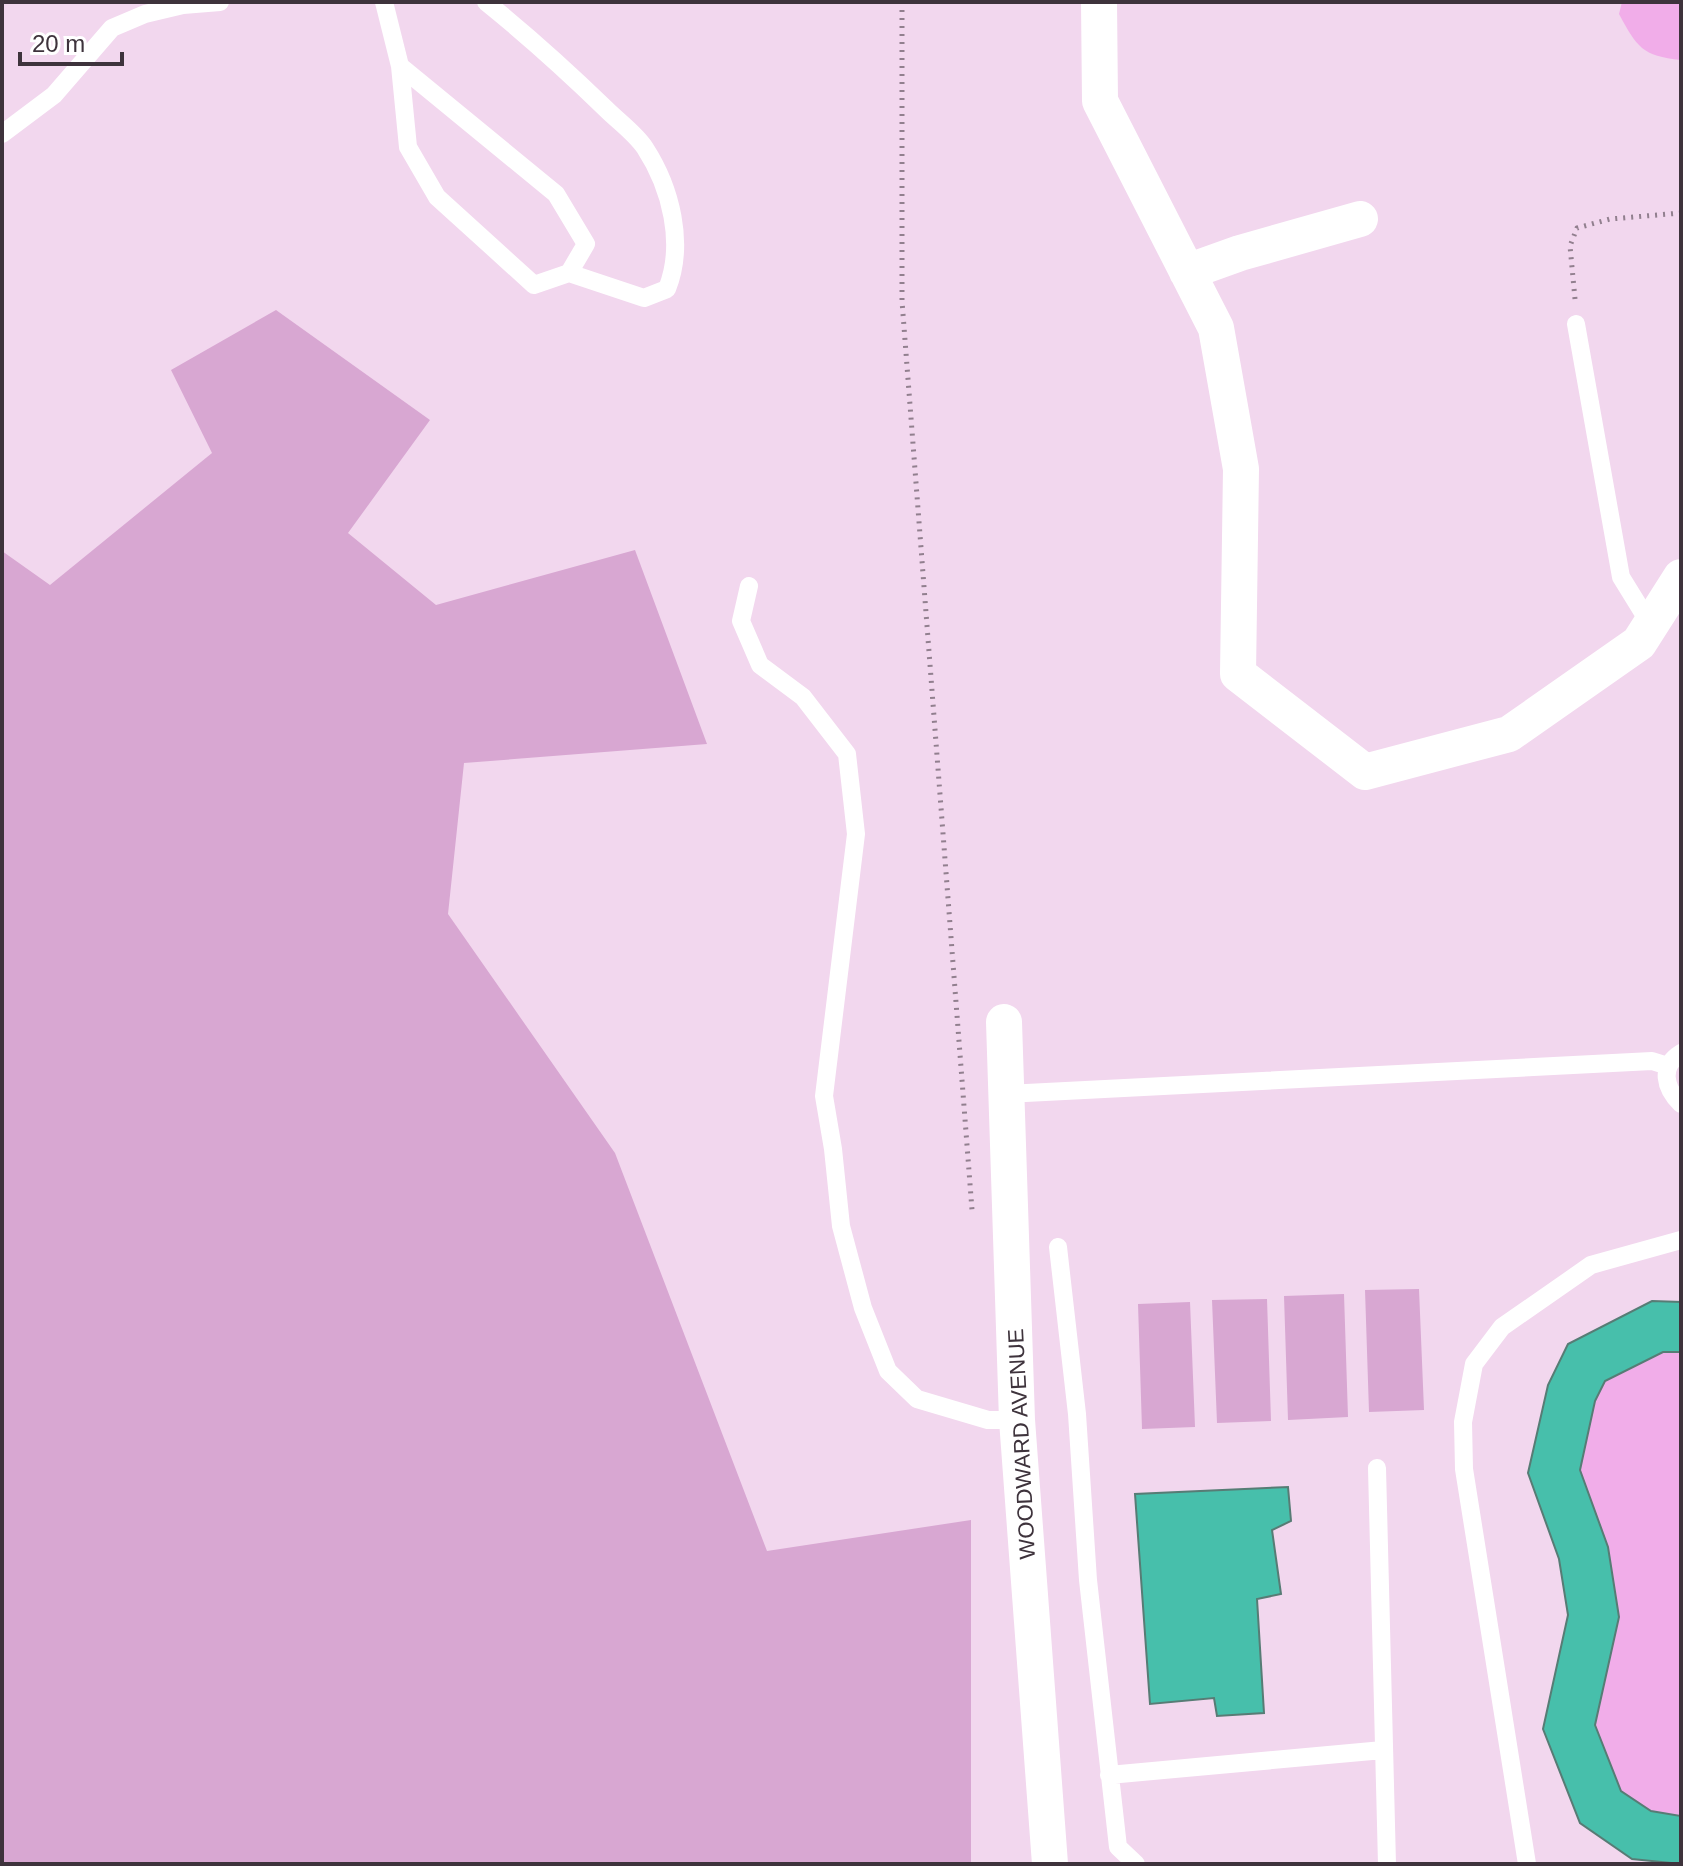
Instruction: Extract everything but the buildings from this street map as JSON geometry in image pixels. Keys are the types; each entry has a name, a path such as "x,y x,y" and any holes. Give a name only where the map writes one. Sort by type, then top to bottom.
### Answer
{"street":[{"path":"1099,2 1100,101 1216,328 1241,469 1238,674 1365,772 1509,734 1639,643 1681,577"},
{"path":"1187,272 1240,253 1360,219"},
{"name":"WOODWARD AVENUE","path":"1004,1022 1017,1420 1050,1864"}],"lane":[{"path":"2,134 54,95 112,28 145,14 183,5 220,2"},
{"path":"384,2 400,66 408,147 437,197 534,285 569,273 644,298 667,289 675,269 676,240 669,200 645,147 547,51 486,2"},
{"path":"400,66 556,194 586,244 569,273"},
{"path":"1576,324 1621,577 1650,624"},
{"path":"749,586 741,621 760,665 803,697 847,754 856,834 824,1096 841,1226 863,1308 888,1371 917,1399 988,1420 1017,1420"},
{"path":"1006,1094 1674,1060 1666,1080 1670,1093 1681,1104"},
{"path":"1527,1864 1464,1469 1463,1422 1474,1364 1502,1327 1591,1265 1681,1240"},
{"path":"1058,1247 1077,1414 1088,1580 1118,1847 1136,1864"},
{"path":"1377,1468 1387,1864"},
{"path":"1109,1775 1383,1750"}],"path":[{"path":"902,2 902,301 972,1215"},
{"path":"1576,324 1570,246 1577,228 1610,219 1681,213"}],"shaded area":[{"path":"1622,2 1681,2 1681,60 1657,56 1642,48 1619,14"},
{"path":"276,310 430,420 348,533 436,605 635,550 707,744 464,763 448,914 615,1153 767,1551 971,1520 971,1864 2,1864 2,551 50,585 212,453 171,370"},
{"path":"1419,1289 1424,1410 1369,1412 1365,1290"},
{"path":"1344,1294 1348,1417 1288,1420 1284,1296"},
{"path":"1267,1299 1271,1421 1217,1423 1212,1300"},
{"path":"1190,1302 1195,1427 1142,1429 1138,1304"},
{"path":"1663,1352 1681,1352 1681,1816 1651,1811 1621,1791 1595,1725 1619,1617 1580,1470 1595,1401 1605,1381"}]}
